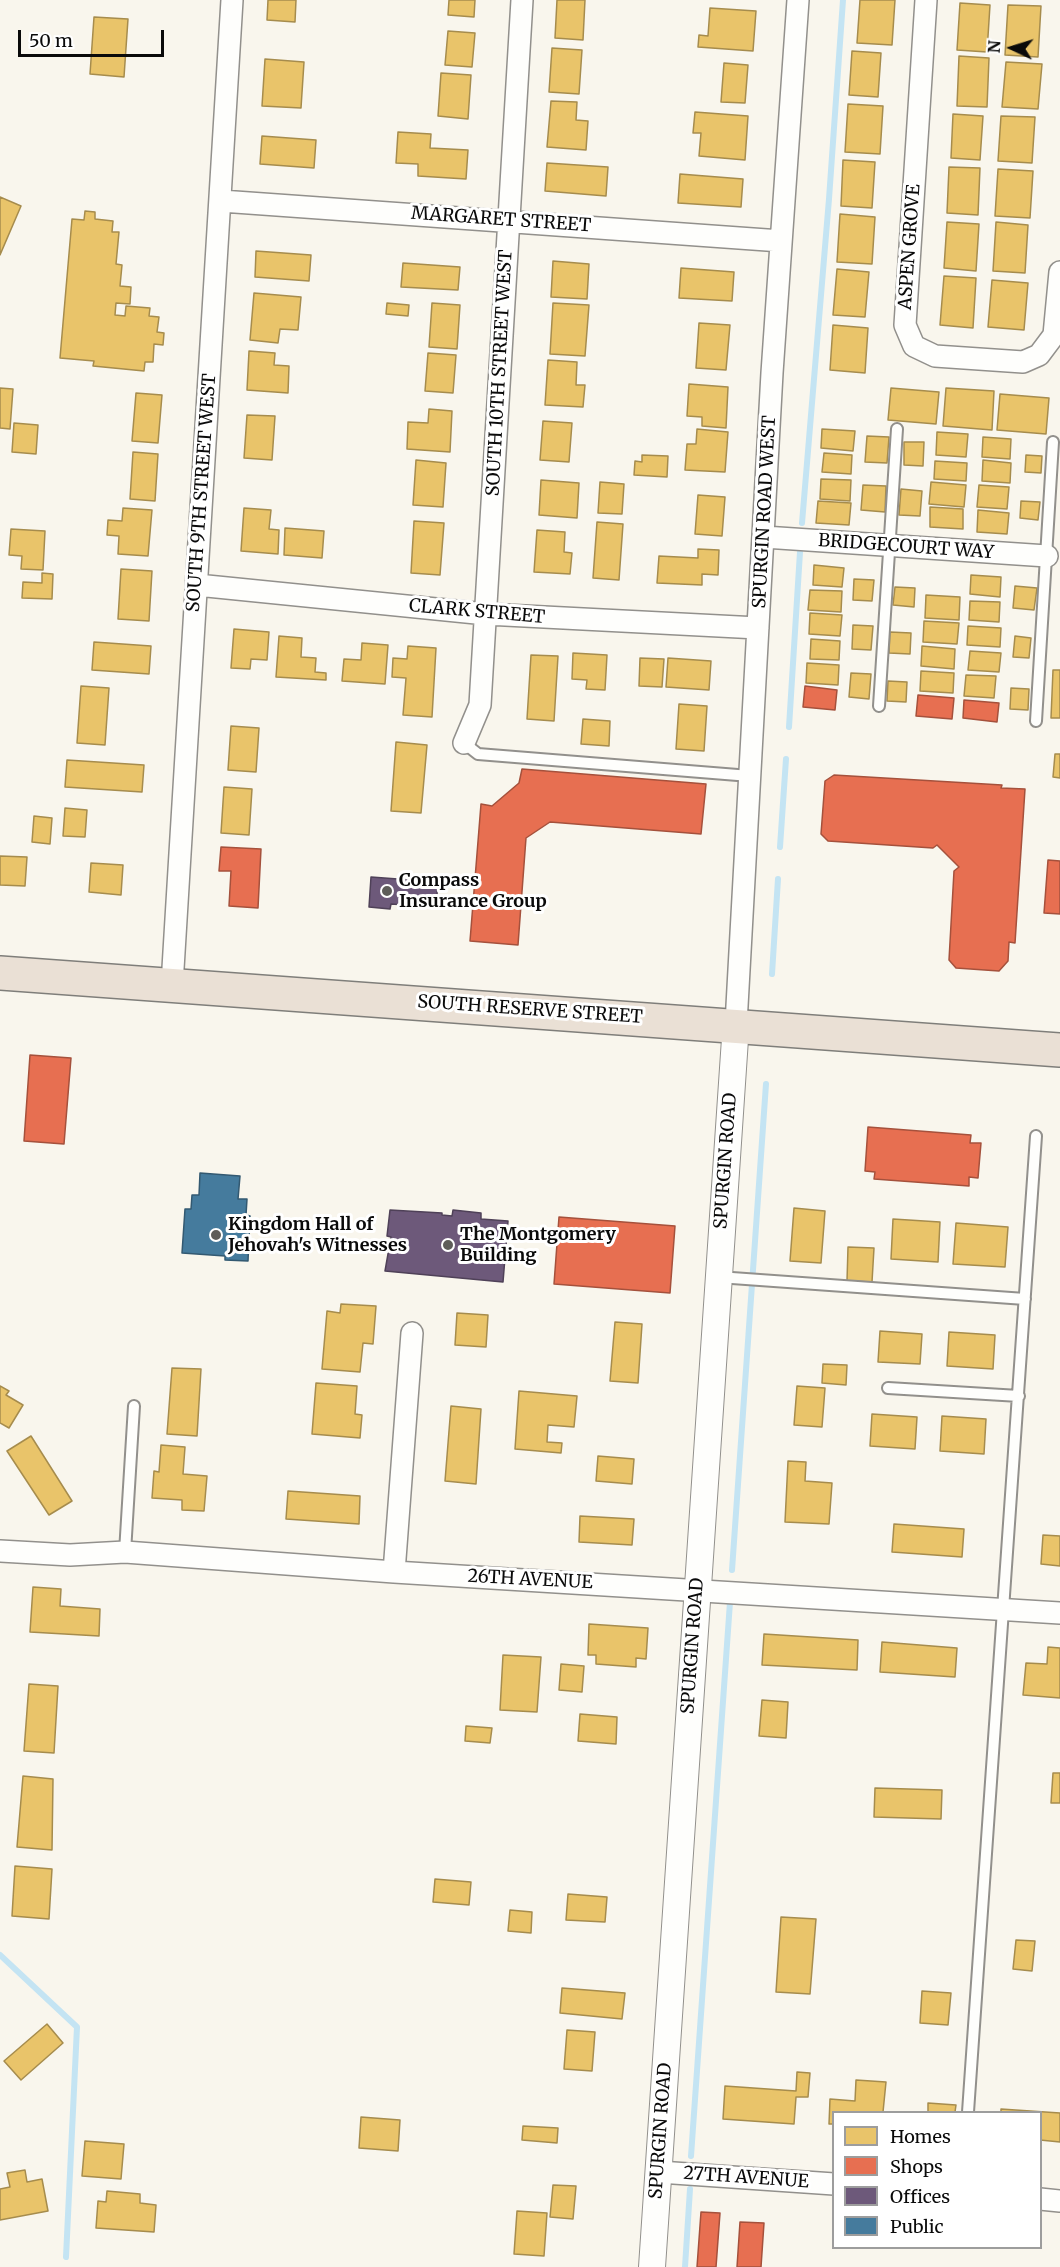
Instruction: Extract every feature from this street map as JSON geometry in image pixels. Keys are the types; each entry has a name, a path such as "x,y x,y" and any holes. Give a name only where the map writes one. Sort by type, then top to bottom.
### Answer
{"highway":[{"name":"SOUTH RESERVE STREET","path":"0,973 736,1024 1060,1050"}],"street":[{"name":"SOUTH 9TH STREET WEST","path":"172,985 232,0"},
{"name":"SOUTH 10TH STREET WEST","path":"464,743 480,705 522,0"},
{"name":"SPURGIN ROAD WEST","path":"736,1024 781,241 798,0"},
{"name":"ASPEN GROVE","path":"926,0 904,325 914,346 935,356 1023,362 1039,355 1054,335 1060,272"},
{"name":"MARGARET STREET","path":"221,201 781,241"},
{"name":"BRIDGECOURT WAY","path":"764,537 1047,556"},
{"name":"CLARK STREET","path":"197,585 486,614 758,628"},
{"name":"SPURGIN ROAD","path":"652,2267 736,1024"},
{"path":"394,1572 412,1333"},
{"name":"26TH AVENUE","path":"0,1551 70,1555 125,1552 394,1572 1060,1613"},
{"name":"27TH AVENUE","path":"658,2172 832,2184"},
{"path":"1042,2199 1060,2201"}],"lane":[{"path":"879,706 897,429"},
{"path":"1036,721 1053,442"},
{"path":"464,743 478,754 750,776"},
{"path":"968,2111 1036,1136"},
{"path":"718,1277 1025,1299"},
{"path":"888,1388 1019,1396"},
{"path":"125,1552 134,1406"}],"building: Homes":[{"path":"268,0 296,0 295,22 267,20"},
{"path":"449,0 475,0 474,17 448,15"},
{"path":"557,0 585,0 583,40 555,38"},
{"path":"860,0 895,0 892,45 857,43"},
{"path":"960,3 990,5 987,52 957,50"},
{"path":"1008,5 1041,6 1038,57 1005,55"},
{"path":"710,8 756,11 753,51 698,47 699,35 708,36"},
{"path":"94,17 128,19 124,77 90,74"},
{"path":"448,31 475,33 472,67 445,65"},
{"path":"552,48 582,50 579,94 549,92"},
{"path":"852,51 881,53 878,97 849,95"},
{"path":"959,56 989,58 987,107 957,106"},
{"path":"265,59 304,62 301,108 262,106"},
{"path":"1006,62 1042,64 1038,109 1002,107"},
{"path":"724,63 748,65 745,103 721,102"},
{"path":"441,73 471,75 468,119 438,116"},
{"path":"551,101 577,102 576,120 588,121 586,150 547,147"},
{"path":"848,104 883,106 880,154 845,152"},
{"path":"695,112 748,116 745,160 699,156 701,133 693,133"},
{"path":"953,114 983,116 980,160 951,158"},
{"path":"1001,116 1035,117 1032,163 998,161"},
{"path":"398,132 431,134 430,148 468,150 466,179 418,176 418,164 396,163"},
{"path":"262,136 316,140 314,168 260,164"},
{"path":"843,160 875,162 872,208 841,206"},
{"path":"547,163 608,167 606,196 545,191"},
{"path":"949,167 980,168 978,215 947,213"},
{"path":"998,169 1033,171 1030,218 995,216"},
{"path":"680,174 743,179 741,207 678,203"},
{"path":"0,197 21,206 0,255"},
{"path":"85,211 95,212 95,219 113,221 112,232 119,232 116,264 122,265 120,286 131,287 130,304 116,303 115,315 125,316 126,306 150,308 149,316 159,317 157,332 164,333 163,345 154,344 153,362 145,362 144,371 93,366 94,361 60,358 72,219 84,220"},
{"path":"840,214 875,217 872,264 837,262"},
{"path":"947,222 979,224 976,271 944,268"},
{"path":"996,222 1028,225 1025,273 993,271"},
{"path":"256,251 311,255 309,281 255,277"},
{"path":"553,261 589,264 587,299 551,297"},
{"path":"403,263 460,267 458,290 401,287"},
{"path":"681,268 734,272 732,301 679,298"},
{"path":"837,269 869,272 865,317 833,315"},
{"path":"944,276 976,278 973,328 940,325"},
{"path":"992,280 1028,283 1024,330 988,327"},
{"path":"254,293 301,297 298,330 280,329 278,343 250,340"},
{"path":"387,303 409,305 408,316 386,314"},
{"path":"432,303 460,305 457,349 429,347"},
{"path":"553,303 589,305 585,356 550,354"},
{"path":"699,323 730,325 726,370 696,368"},
{"path":"833,325 868,328 865,373 830,370"},
{"path":"249,351 275,353 274,365 289,366 288,393 247,390"},
{"path":"428,353 456,355 453,393 425,391"},
{"path":"548,360 577,362 576,385 585,385 583,407 545,405"},
{"path":"689,384 728,387 726,428 702,426 702,417 687,416"},
{"path":"0,388 13,389 10,429 0,428"},
{"path":"891,388 939,392 936,424 888,420"},
{"path":"946,388 994,391 992,430 943,426"},
{"path":"136,393 162,395 158,443 132,441"},
{"path":"1000,394 1049,398 1046,434 997,430"},
{"path":"429,409 452,411 450,452 407,449 408,422 428,423"},
{"path":"247,415 275,416 272,460 244,458"},
{"path":"543,421 572,423 569,462 540,460"},
{"path":"14,423 38,425 36,454 12,452"},
{"path":"697,429 728,432 725,472 685,470 687,444 696,444"},
{"path":"822,429 855,431 853,451 821,448"},
{"path":"937,432 968,434 966,457 936,455"},
{"path":"867,436 889,437 887,463 865,462"},
{"path":"983,437 1011,439 1010,459 982,457"},
{"path":"904,442 924,442 923,466 904,465"},
{"path":"133,452 158,454 155,501 130,499"},
{"path":"824,453 852,455 851,474 822,472"},
{"path":"642,455 668,456 667,477 634,475 635,461 642,462"},
{"path":"1026,455 1042,456 1041,473 1025,472"},
{"path":"416,460 446,463 443,507 413,505"},
{"path":"983,460 1011,463 1010,483 982,481"},
{"path":"935,461 967,463 966,481 934,479"},
{"path":"821,479 851,480 850,501 820,499"},
{"path":"541,480 579,483 577,518 539,515"},
{"path":"600,482 624,484 622,514 598,513"},
{"path":"931,482 966,485 964,507 929,504"},
{"path":"863,485 886,486 885,512 861,510"},
{"path":"979,485 1009,487 1007,509 977,507"},
{"path":"901,489 922,491 920,516 899,515"},
{"path":"698,495 725,497 722,536 695,534"},
{"path":"818,501 851,503 849,525 816,523"},
{"path":"1021,501 1040,502 1038,520 1020,518"},
{"path":"930,507 963,509 963,529 930,527"},
{"path":"123,508 152,510 148,556 118,554 119,536 107,535 108,520 122,521"},
{"path":"244,508 271,510 269,529 279,530 278,554 241,551"},
{"path":"978,510 1009,513 1007,534 977,532"},
{"path":"414,521 444,523 440,575 411,573"},
{"path":"597,522 623,524 619,580 593,578"},
{"path":"285,528 324,531 322,558 284,555"},
{"path":"11,529 45,531 43,570 21,569 22,556 9,555"},
{"path":"537,530 565,532 564,552 572,553 570,574 534,572"},
{"path":"698,549 719,550 718,575 702,574 702,585 657,583 659,556 698,558"},
{"path":"814,565 844,568 842,587 813,585"},
{"path":"121,569 152,571 149,621 118,619"},
{"path":"42,573 53,574 52,599 22,598 23,582 42,583"},
{"path":"971,575 1001,577 1000,597 970,594"},
{"path":"854,579 874,580 872,601 853,600"},
{"path":"1015,586 1037,588 1034,610 1013,608"},
{"path":"895,587 915,588 914,607 893,605"},
{"path":"810,590 842,591 841,612 808,610"},
{"path":"926,595 960,597 959,620 925,618"},
{"path":"970,601 1000,602 999,622 969,620"},
{"path":"810,613 842,615 840,636 809,634"},
{"path":"924,621 959,623 957,644 923,642"},
{"path":"853,625 873,626 871,650 852,649"},
{"path":"968,626 1001,628 1000,647 967,645"},
{"path":"234,629 269,632 267,660 251,659 250,669 231,668"},
{"path":"890,632 911,633 910,654 889,653"},
{"path":"279,636 302,638 301,657 316,658 315,672 326,673 326,680 276,677"},
{"path":"1015,636 1031,638 1029,658 1013,657"},
{"path":"811,639 840,641 839,660 810,659"},
{"path":"94,642 151,646 149,674 92,670"},
{"path":"362,643 388,645 385,684 342,681 344,659 361,660"},
{"path":"408,646 436,648 432,717 403,715 406,678 392,677 393,658 407,659"},
{"path":"922,646 955,649 954,669 921,666"},
{"path":"970,651 1001,653 999,672 968,670"},
{"path":"573,653 607,655 605,690 586,689 587,680 572,679"},
{"path":"531,655 558,656 554,721 527,719"},
{"path":"640,658 664,659 662,687 639,686"},
{"path":"668,658 711,661 709,690 666,687"},
{"path":"807,663 839,665 838,685 806,683"},
{"path":"1053,670 1060,670 1060,718 1051,718"},
{"path":"921,671 954,673 953,693 920,691"},
{"path":"851,673 871,674 869,699 849,697"},
{"path":"966,675 996,676 994,698 964,696"},
{"path":"888,681 907,682 906,702 887,701"},
{"path":"81,686 109,688 105,745 77,743"},
{"path":"1011,688 1029,689 1028,710 1010,709"},
{"path":"679,704 707,706 704,751 676,749"},
{"path":"583,719 610,721 609,746 581,744"},
{"path":"231,726 259,728 256,772 228,770"},
{"path":"396,742 427,745 421,813 391,811"},
{"path":"1055,754 1060,754 1060,778 1053,777"},
{"path":"67,760 144,765 142,792 65,787"},
{"path":"224,787 252,789 249,835 221,833"},
{"path":"65,808 87,810 85,837 63,836"},
{"path":"34,816 52,818 50,844 32,842"},
{"path":"0,856 27,857 25,886 0,885"},
{"path":"91,863 123,865 121,895 89,892"},
{"path":"794,1208 825,1211 821,1263 790,1261"},
{"path":"893,1219 940,1222 938,1262 891,1259"},
{"path":"956,1223 1008,1227 1005,1267 953,1264"},
{"path":"848,1247 874,1248 872,1282 847,1281"},
{"path":"341,1304 376,1306 373,1344 363,1343 360,1372 322,1369 327,1311 340,1313"},
{"path":"457,1313 488,1315 486,1347 455,1345"},
{"path":"615,1322 642,1324 638,1383 610,1381"},
{"path":"880,1331 922,1334 920,1364 878,1362"},
{"path":"949,1332 995,1335 993,1369 947,1366"},
{"path":"823,1364 847,1365 846,1385 822,1383"},
{"path":"172,1368 201,1369 197,1436 167,1434"},
{"path":"316,1383 357,1386 355,1414 362,1415 360,1438 312,1434"},
{"path":"0,1386 9,1391 6,1395 23,1405 9,1428 0,1423"},
{"path":"797,1386 825,1388 822,1427 794,1425"},
{"path":"519,1391 577,1396 574,1427 548,1425 547,1442 562,1443 561,1453 515,1449"},
{"path":"451,1406 481,1409 476,1484 445,1481"},
{"path":"872,1414 917,1417 915,1449 870,1446"},
{"path":"942,1416 986,1419 984,1454 940,1451"},
{"path":"31,1436 72,1501 49,1515 7,1451"},
{"path":"161,1445 185,1447 183,1474 207,1476 204,1511 182,1510 182,1500 152,1498 154,1471 159,1472"},
{"path":"598,1456 634,1459 632,1484 596,1481"},
{"path":"788,1461 806,1462 805,1481 832,1483 829,1524 785,1522"},
{"path":"288,1491 360,1496 359,1524 286,1519"},
{"path":"580,1516 634,1519 632,1545 579,1542"},
{"path":"894,1524 964,1529 962,1557 892,1552"},
{"path":"1043,1535 1060,1536 1060,1566 1041,1564"},
{"path":"33,1587 61,1589 60,1606 100,1609 99,1636 30,1632"},
{"path":"589,1624 648,1628 646,1659 636,1658 636,1667 596,1664 596,1655 588,1655"},
{"path":"764,1634 858,1640 857,1670 762,1665"},
{"path":"882,1642 957,1648 955,1677 880,1672"},
{"path":"1048,1647 1060,1648 1060,1698 1023,1695 1026,1663 1047,1664"},
{"path":"503,1655 541,1657 537,1712 500,1710"},
{"path":"561,1664 584,1666 582,1692 559,1690"},
{"path":"29,1684 58,1686 54,1753 24,1751"},
{"path":"762,1700 788,1702 786,1738 759,1736"},
{"path":"580,1714 617,1717 616,1744 578,1741"},
{"path":"466,1726 492,1728 490,1743 465,1741"},
{"path":"1053,1773 1060,1773 1060,1803 1051,1803"},
{"path":"23,1776 53,1779 52,1850 17,1847"},
{"path":"875,1788 942,1790 941,1819 874,1817"},
{"path":"15,1866 52,1869 49,1919 12,1916"},
{"path":"435,1879 471,1882 469,1905 433,1902"},
{"path":"568,1894 607,1897 605,1922 566,1920"},
{"path":"510,1910 532,1912 531,1933 508,1931"},
{"path":"781,1917 816,1919 810,1994 776,1992"},
{"path":"1016,1940 1035,1941 1032,1971 1013,1969"},
{"path":"562,1988 625,1993 622,2019 560,2013"},
{"path":"922,1991 951,1993 948,2025 920,2023"},
{"path":"47,2024 63,2043 21,2080 4,2061"},
{"path":"567,2030 595,2032 592,2071 564,2069"},
{"path":"797,2072 810,2073 808,2097 796,2097 794,2124 723,2119 725,2086 796,2091"},
{"path":"856,2080 886,2082 883,2111 832,2111 832,2124 829,2124 830,2099 855,2101"},
{"path":"928,2103 956,2105 955,2111 928,2111"},
{"path":"1001,2109 1030,2111 1001,2111"},
{"path":"1042,2112 1060,2113 1060,2142 1042,2140"},
{"path":"361,2117 400,2120 398,2151 359,2148"},
{"path":"523,2126 558,2128 557,2143 522,2140"},
{"path":"85,2141 124,2144 121,2179 82,2176"},
{"path":"25,2170 27,2182 42,2179 48,2211 0,2220 0,2189 10,2187 7,2173"},
{"path":"553,2185 576,2186 573,2219 550,2217"},
{"path":"107,2191 140,2194 140,2203 156,2205 154,2232 96,2228 98,2201 106,2202"},
{"path":"517,2211 547,2213 544,2256 514,2254"}],"building: Shops":[{"path":"805,686 837,690 835,710 803,707"},
{"path":"918,695 954,698 952,719 916,716"},
{"path":"964,700 999,703 997,722 963,718"},
{"path":"522,769 706,784 701,834 550,822 526,838 518,945 470,941 481,804 492,806 519,783"},
{"path":"834,775 1002,785 1001,788 1025,789 1015,943 1009,942 1008,961 999,971 956,968 949,960 954,871 959,867 937,845 933,848 828,841 821,834 825,781"},
{"path":"221,847 261,849 258,908 229,906 231,871 219,871"},
{"path":"1048,860 1060,861 1060,914 1044,913"},
{"path":"30,1055 71,1058 64,1144 24,1141"},
{"path":"868,1127 971,1135 970,1143 981,1143 978,1178 969,1177 969,1186 874,1179 875,1172 865,1171"},
{"path":"559,1217 675,1226 670,1293 554,1284"},
{"path":"701,2212 720,2213 716,2267 697,2267"},
{"path":"740,2222 764,2223 761,2267 737,2267"}],"building: Offices":[{"path":"371,877 438,882 436,907 391,904 390,909 369,907"},
{"name":"The Montgomery Building","path":"390,1210 442,1213 442,1215 452,1216 453,1210 481,1213 481,1219 508,1221 503,1282 385,1271 391,1237 387,1236"}],"building: Public":[{"name":"Kingdom Hall of Jehovah's Witnesses","path":"200,1173 240,1176 238,1199 247,1199 246,1215 250,1216 248,1261 225,1260 225,1256 182,1253 185,1209 191,1209 192,1195 199,1195"}],"waterway":[{"path":"802,523 843,0"},
{"path":"789,727 800,552"},
{"path":"780,847 786,759"},
{"path":"772,974 778,879"},
{"path":"732,1570 766,1084"},
{"path":"691,2156 730,1602"},
{"path":"0,1955 77,2027 66,2257"},
{"path":"685,2267 690,2189"}],"place":[{"name":"Compass Insurance Group","path":"387,891"},
{"name":"Kingdom Hall of Jehovah's Witnesses","path":"216,1235"},
{"name":"The Montgomery Building","path":"448,1245"}]}
